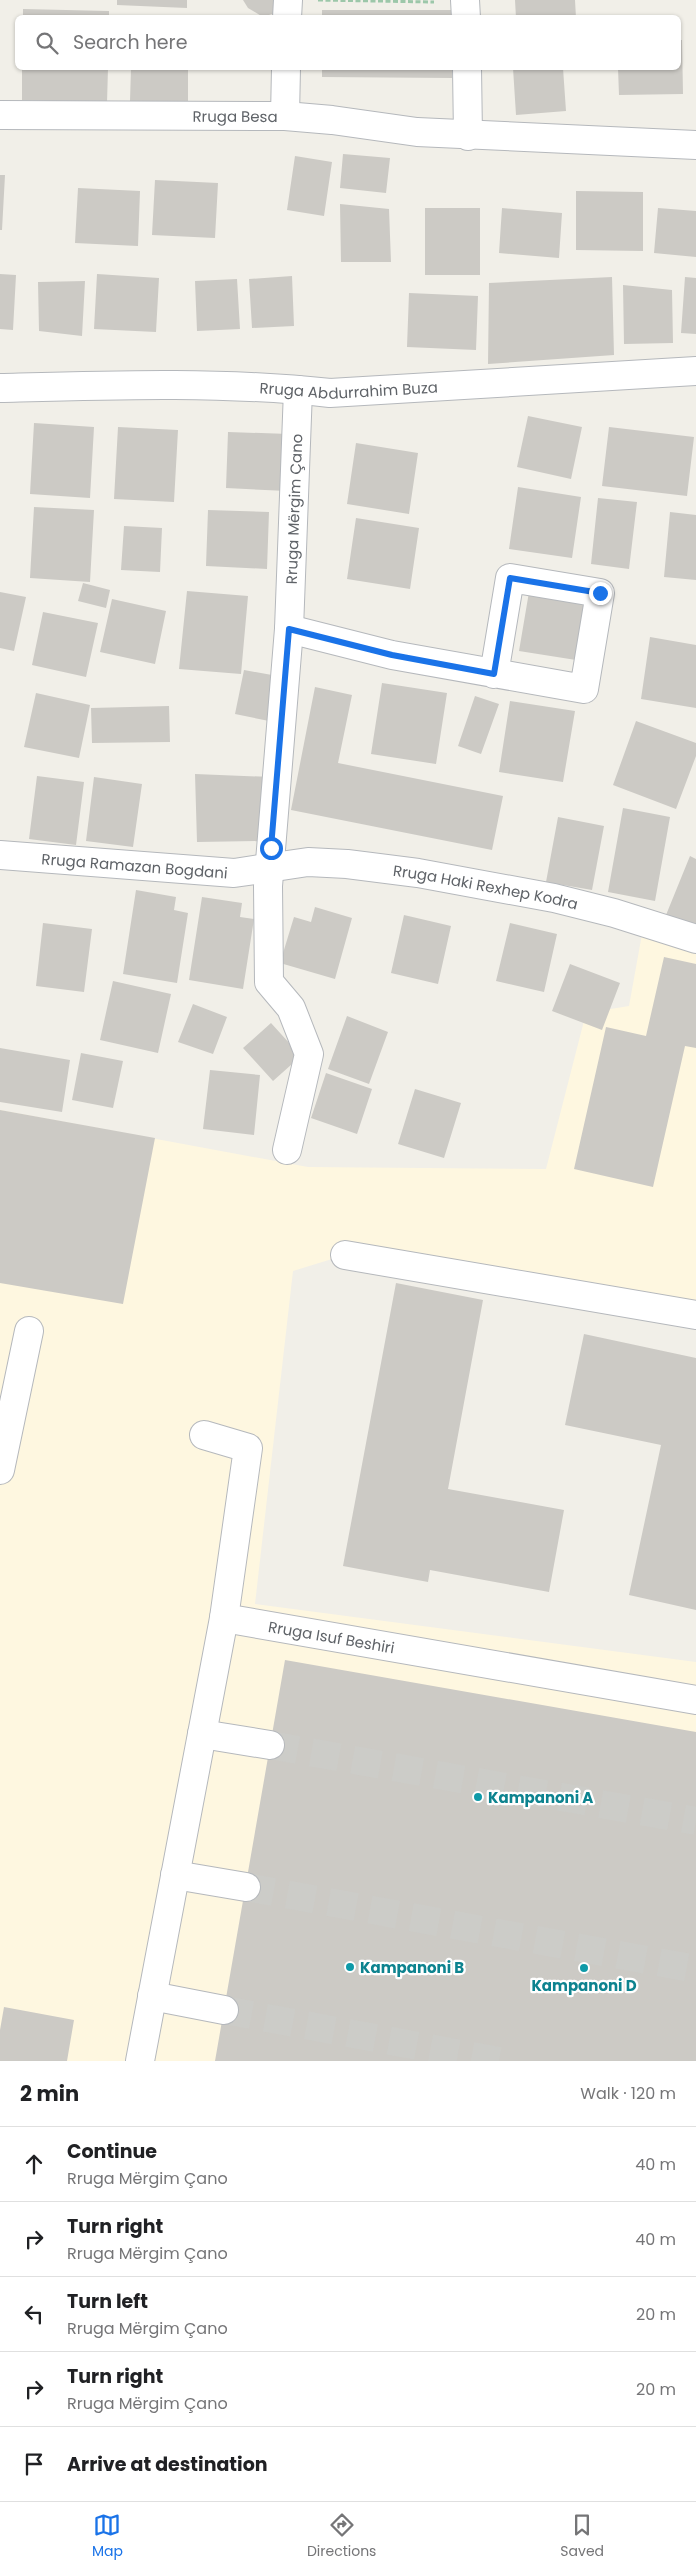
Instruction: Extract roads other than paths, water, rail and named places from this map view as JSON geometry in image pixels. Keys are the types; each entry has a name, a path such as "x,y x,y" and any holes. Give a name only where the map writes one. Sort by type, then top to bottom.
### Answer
{"street":[{"path":"288,0 288,15"},
{"path":"454,1 464,15"},
{"path":"285,116 286,70"},
{"path":"467,70 468,136"},
{"name":"Rruga Besa","path":"0,115 285,116 332,120 417,132 468,136 696,145"},
{"name":"Rruga Abdurrahim Buza","path":"0,388 156,383 330,393 696,371"},
{"name":"Rruga Mërgim Çano","path":"287,1150 309,1054 291,1008 269,982 270,867 289,629 298,390"},
{"path":"289,629 392,655 494,674 584,689 600,593 510,578 494,674"},
{"name":"Rruga Ramazan Bogdani","path":"0,855 234,872 270,867"},
{"name":"Rruga Haki Rexhep Kodra","path":"270,867 308,862 347,864 418,873 554,898 614,913 696,939"},
{"path":"345,1255 696,1316"},
{"path":"0,1470 29,1331"},
{"path":"140,2061 224,1618 248,1448 204,1435"},
{"name":"Rruga Isuf Beshiri","path":"224,1618 696,1700"},
{"path":"202,1734 270,1745"},
{"path":"175,1875 246,1887"},
{"path":"152,1996 224,2010"}],"tunnel":[{"path":"270,1745 696,1821"},
{"path":"246,1887 696,1969"},
{"path":"224,2010 499,2061"}],"place":[{"name":"Kampanoni A","path":"478,1797"},
{"name":"Kampanoni B","path":"350,1967"},
{"name":"Kampanoni D","path":"584,1968"}]}
